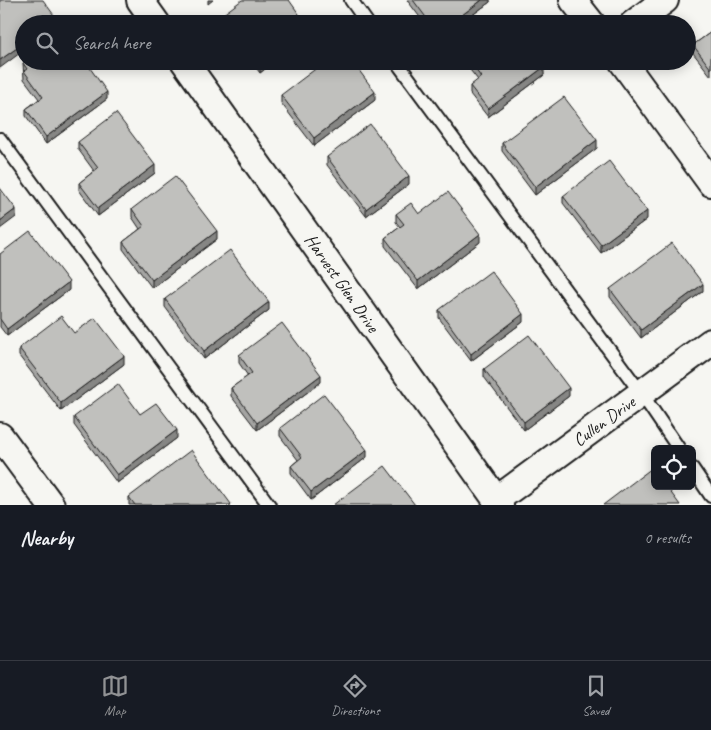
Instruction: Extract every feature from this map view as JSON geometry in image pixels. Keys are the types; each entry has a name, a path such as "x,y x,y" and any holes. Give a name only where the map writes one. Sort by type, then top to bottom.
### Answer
{"street":[{"path":"140,0 151,15"},
{"path":"573,0 585,15"},
{"path":"644,15 665,0"},
{"name":"Harvest Glen Drive","path":"190,70 498,502"},
{"path":"629,70 711,183"},
{"name":"Cullen Drive","path":"498,502 711,342"},
{"path":"0,436 51,505"}],"lane":[{"path":"351,0 362,15"},
{"path":"403,70 641,393 676,445"},
{"path":"0,139 269,505"},
{"path":"696,474 711,496"}],"building":[{"path":"0,0 43,0 54,15 15,15 15,49 0,60"},
{"path":"242,0 289,0 300,15 222,15"},
{"path":"413,0 482,0 462,15 424,15"},
{"path":"711,32 711,69 696,49 696,43"},
{"path":"91,70 107,92 46,137 26,109 43,97 24,71"},
{"path":"314,70 359,70 375,92 314,138 281,95"},
{"path":"476,70 540,70 488,109 470,86 481,77"},
{"path":"564,97 597,140 535,187 502,143"},
{"path":"116,113 155,165 98,208 79,183 98,168 78,142"},
{"path":"370,124 409,176 366,209 327,157"},
{"path":"609,161 647,211 601,245 563,196"},
{"path":"175,176 217,231 152,280 123,242 144,226 132,209"},
{"path":"0,188 16,209 0,221"},
{"path":"448,192 480,234 418,281 385,238 404,224 396,214 411,203 419,214"},
{"path":"30,231 69,282 7,329 0,319 0,254"},
{"path":"672,243 703,284 641,330 610,289"},
{"path":"230,250 269,302 204,351 165,299"},
{"path":"491,271 523,314 471,354 439,310"},
{"path":"61,316 74,333 95,318 124,356 61,403 19,348"},
{"path":"282,323 321,375 257,423 231,388 252,373 239,355"},
{"path":"529,335 569,388 524,422 484,369"},
{"path":"118,384 140,414 156,403 177,430 117,475 74,417"},
{"path":"324,394 367,450 311,492 291,466 302,457 280,428"},
{"path":"191,450 230,505 135,505 129,497"},
{"path":"385,466 415,505 333,505"},
{"path":"651,469 651,490 669,490 680,505 603,505"}]}
